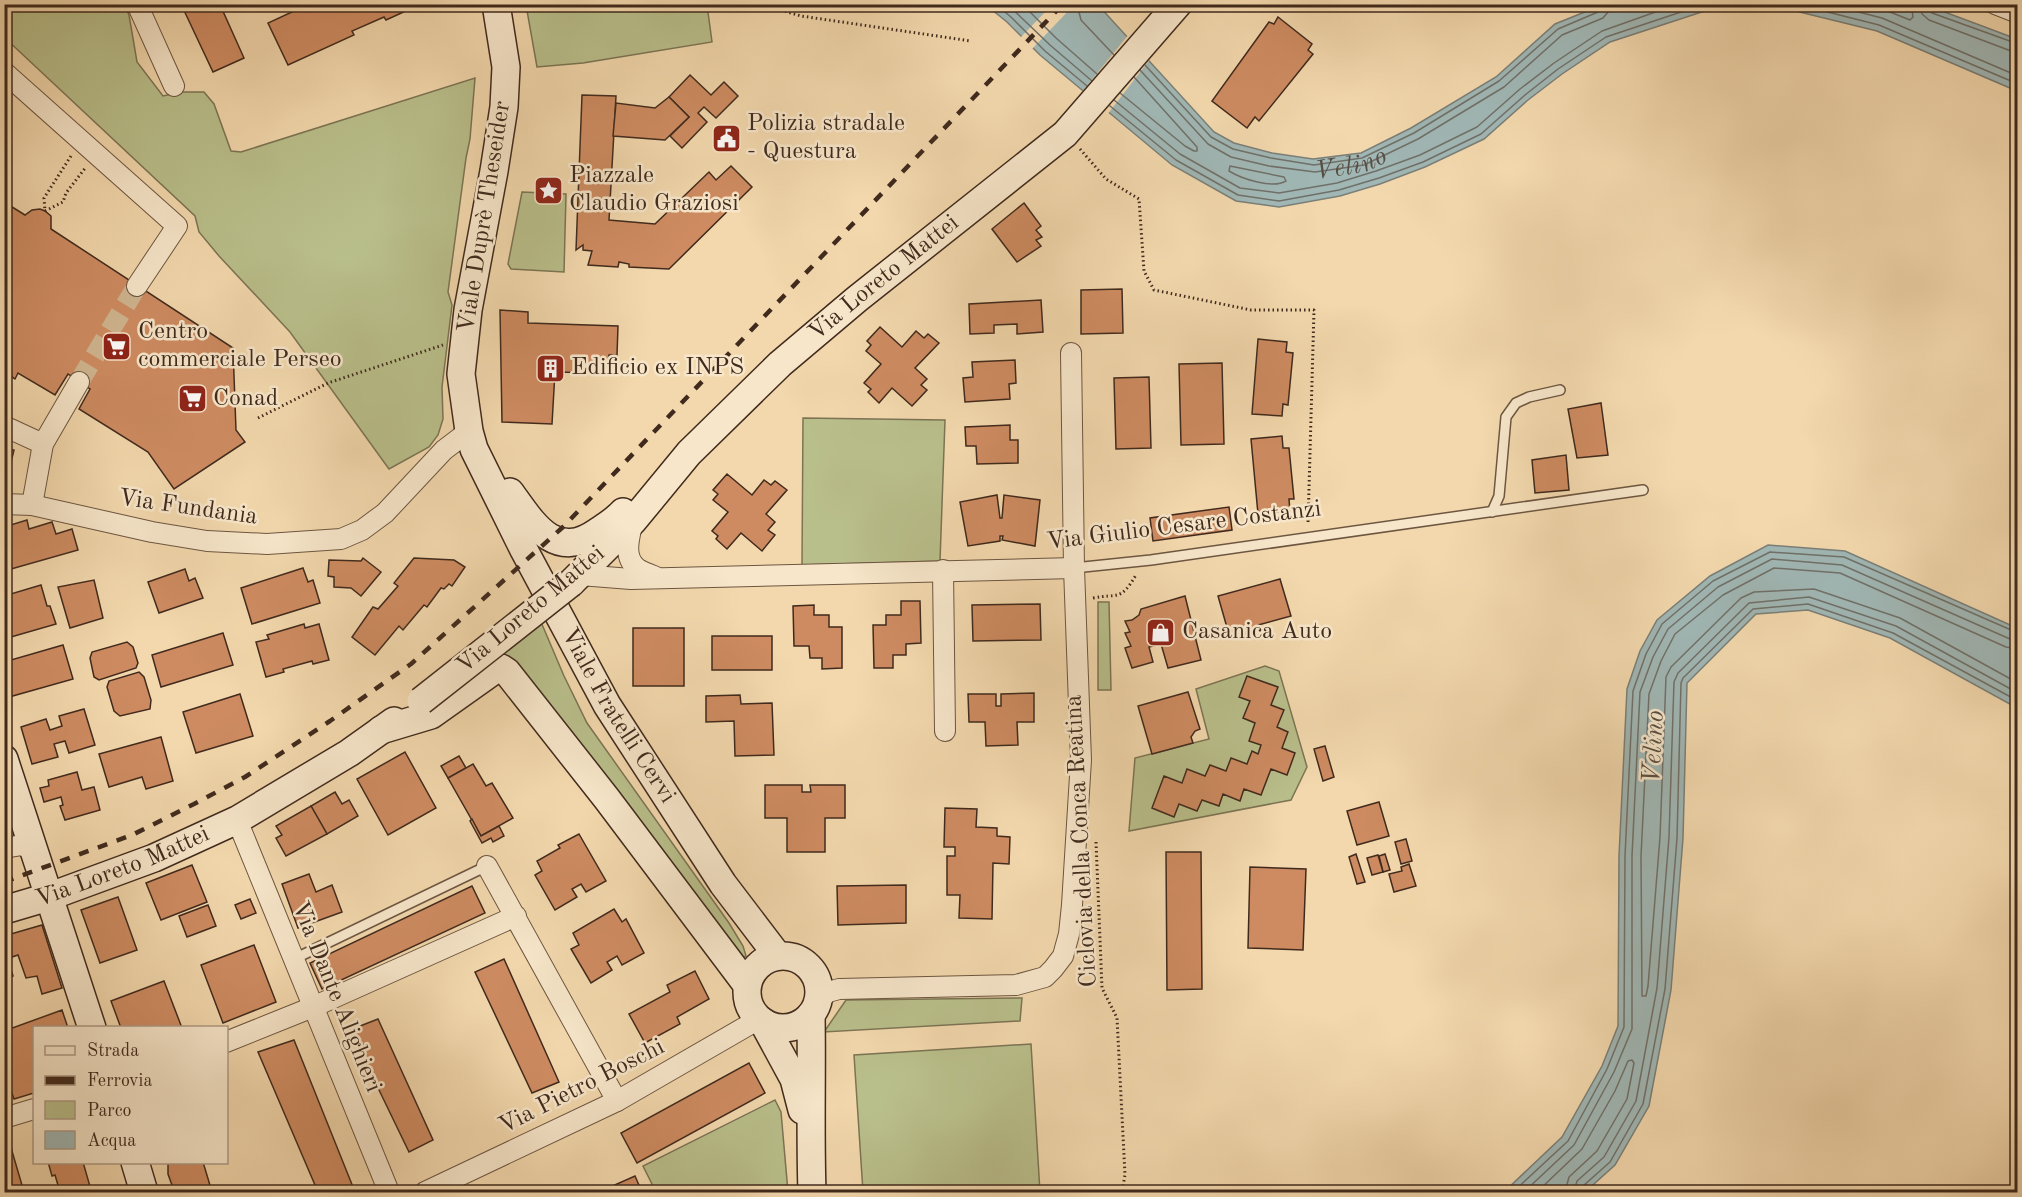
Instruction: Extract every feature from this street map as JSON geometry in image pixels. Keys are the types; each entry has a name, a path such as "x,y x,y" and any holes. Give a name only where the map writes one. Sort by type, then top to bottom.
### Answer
{"street":[{"path":"137,4 174,86"},
{"name":"Viale Duprè Theseider","path":"469,430 461,374 468,310 504,107 506,67 496,4"},
{"path":"1995,4 2018,13"},
{"name":"Via Loreto Mattei","path":"4,910 46,904 237,820 349,753 422,701 575,579 633,520 689,453 780,364 857,299 994,192 1072,139 1166,18"},
{"path":"4,72 177,226 137,286"},
{"path":"468,310 471,384 483,432 508,490 536,529 545,535 566,542 576,542 590,537 619,516 654,472 689,453"},
{"path":"761,1021 780,1028 792,1027 802,1022 828,992 839,989 1016,985 1045,977 1063,956 1069,934 1072,905 1081,760 1074,568 1071,353"},
{"path":"32,505 43,444 78,382"},
{"path":"4,426 43,444"},
{"name":"Via Fundania","path":"4,504 32,505 152,532 207,541 267,544 341,539 362,530 385,513 444,450 469,430"},
{"name":"Viale Fratelli Cervi","path":"469,430 474,449 524,550 607,705 723,884 777,956"},
{"path":"633,520 628,544 630,557 636,568 658,578"},
{"name":"Via Giulio Cesare Costanzi","path":"575,579 1074,568"},
{"path":"943,570 945,731"},
{"path":"381,730 431,715 493,670 501,668 507,672 607,799 747,985"},
{"path":"4,759 20,843 46,904 91,1026"},
{"name":"Via Dante Alighieri","path":"237,820 389,1192"},
{"path":"487,866 617,1101"},
{"path":"228,1041 313,1007 516,916"},
{"path":"810,1134 794,1079 761,1021 751,1010 747,998 750,974 757,965 777,956 789,956 801,960 810,967 819,989 814,1008 810,1134 812,1192"},
{"name":"Via Pietro Boschi","path":"424,1192 617,1101 761,1021"},
{"path":"4,1118 33,1109"},
{"path":"136,1164 144,1192"}],"lane":[{"path":"1492,512 1499,496 1506,417 1516,403 1529,397 1560,390"},
{"name":"Via Giulio Cesare Costanzi","path":"1074,568 1151,560 1643,490"},
{"path":"294,959 487,866"}],"path":[{"path":"774,4 781,10 801,16 970,41"},
{"path":"1072,139 1106,179 1139,199 1144,271 1154,290 1251,310 1314,310 1308,538"},
{"path":"89,147 63,202 45,211 44,198 89,147"},
{"path":"258,418 328,383 465,338"},
{"path":"1089,599 1109,598 1121,594 1151,560"},
{"name":"Ciclovia della Conca Reatina","path":"1096,839 1101,988 1117,1018 1125,1175 1122,1192"}],"green space":[{"path":"4,5 125,5 129,15 137,62 163,96 182,92 204,92 214,104 231,151 241,152 475,78 470,139 448,292 452,305 442,387 443,419 438,435 429,447 389,469 290,332 199,232 195,216 5,38"},
{"path":"526,5 707,5 712,42 583,63 537,67"},
{"path":"522,192 566,194 564,272 511,269 508,264"},
{"path":"803,418 945,420 940,561 802,565"},
{"path":"1098,602 1109,602 1111,690 1098,690"},
{"path":"541,622 587,723 729,923 743,946 746,956 741,959 499,653"},
{"path":"1265,666 1279,671 1307,767 1291,800 1129,831 1135,758 1209,739 1196,689"},
{"path":"1022,998 1020,1021 824,1032 846,1000"},
{"path":"1031,1044 1040,1192 863,1192 854,1055"},
{"path":"775,1100 781,1112 788,1192 656,1192 643,1166"}],"water":[{"name":"Velino","path":"986,5 1098,5 1214,132 1234,143 1272,153 1313,159 1361,153 1411,128 1496,77 1555,24 1602,5 1745,5 1717,7 1610,42 1528,100 1484,139 1425,167 1340,196 1279,207 1236,201 1172,165 1040,55"},
{"path":"1771,5 1926,5 2017,39 2017,91 1877,31"},
{"name":"Velino","path":"1768,545 1845,551 2017,628 2017,708 1890,638 1808,610 1756,614 1687,683 1683,838 1671,990 1649,1106 1615,1165 1585,1192 1504,1192 1562,1137 1602,1066 1618,1026 1619,856 1627,689 1640,651 1657,620 1710,576"}],"pier":[{"path":"1052,5 1074,5 1031,50 1020,38"},
{"path":"1129,34 1151,58 1107,115 1081,93"}],"building":[{"path":"181,4 231,4 222,9 244,58 213,72"},
{"path":"309,4 421,4 386,20 384,17 352,31 354,35 288,65 268,23"},
{"path":"1278,17 1312,44 1308,50 1313,54 1259,121 1255,117 1247,128 1212,101 1269,22 1274,24"},
{"path":"690,75 711,95 724,82 738,96 716,118 704,107 698,113 707,122 682,148 670,136 689,117 669,97"},
{"path":"582,95 616,96 609,220 655,224 709,172 716,180 731,166 752,187 669,269 629,267 629,264 619,262 618,267 588,265 592,251 583,250 583,245 576,250"},
{"path":"669,97 689,117 665,140 613,136 616,103 655,108"},
{"name":"Centro commerciale Perseo","path":"4,202 25,215 32,210 45,211 51,216 51,229 233,348 236,430 245,442 174,489 148,452 79,409 90,389 68,374 55,395 18,373 15,379 4,372"},
{"path":"1024,203 1041,226 1036,230 1042,237 1036,240 1041,246 1017,262 992,229"},
{"path":"1122,289 1123,333 1081,334 1081,290"},
{"path":"1041,300 1043,332 1017,334 1017,324 994,325 994,333 970,334 969,304"},
{"name":"Edificio ex INPS","path":"500,310 528,312 528,323 618,326 617,355 609,355 608,363 599,362 598,373 555,372 552,424 502,422"},
{"path":"880,327 902,347 916,331 924,338 928,334 939,343 915,368 927,379 921,385 927,390 912,406 892,388 879,403 868,392 871,389 864,383 881,364 866,351 871,345 867,341"},
{"path":"1258,339 1287,342 1286,352 1293,353 1288,405 1283,404 1282,416 1252,414"},
{"path":"1015,360 1016,383 1009,384 1010,399 965,402 963,378 973,377 972,362"},
{"path":"1222,363 1224,444 1181,445 1179,364"},
{"path":"1149,377 1151,448 1116,449 1114,378"},
{"path":"1601,403 1608,455 1577,458 1568,409"},
{"path":"1010,425 1010,440 1018,440 1018,463 977,464 976,446 966,446 965,427"},
{"path":"1282,436 1283,448 1289,448 1294,499 1289,499 1290,511 1258,514 1251,439"},
{"path":"4,448 14,450 8,474 4,473"},
{"path":"1566,455 1569,490 1535,493 1532,460"},
{"path":"727,474 752,495 764,480 771,485 775,481 787,490 766,514 775,522 768,530 775,535 762,551 741,533 727,549 716,539 718,536 712,531 728,512 713,500 718,494 713,490"},
{"path":"997,495 1000,518 1002,518 1004,495 1040,500 1035,546 1002,540 1003,536 1000,536 1000,541 968,546 960,502"},
{"path":"1229,507 1232,530 1153,541 1150,518"},
{"path":"27,520 29,529 52,522 56,534 72,529 78,550 4,571 4,527"},
{"path":"363,558 381,572 361,596 351,588 334,587 334,577 328,576 329,560 361,561"},
{"path":"414,558 454,560 465,567 452,586 449,584 444,589 441,588 427,607 424,605 403,630 399,626 375,655 352,637 373,607 378,609 398,586 394,583"},
{"path":"303,568 308,582 313,580 320,603 252,624 241,588"},
{"path":"185,569 189,581 195,578 203,598 159,613 148,582"},
{"path":"1280,579 1291,616 1258,625 1259,630 1230,638 1218,596"},
{"path":"94,580 103,618 70,628 58,587"},
{"path":"41,585 47,606 50,606 56,624 4,639 4,596"},
{"name":"Casanica Auto","path":"1185,596 1201,660 1168,668 1161,644 1149,647 1153,662 1132,668 1125,648 1131,646 1125,633 1130,632 1125,621 1132,620 1139,615 1141,609"},
{"path":"901,601 920,601 921,643 906,644 906,655 893,655 893,668 874,668 873,625 886,625 886,615 901,615"},
{"path":"1040,604 1041,640 973,641 972,605"},
{"path":"814,605 814,615 829,615 829,627 842,627 842,668 822,669 822,658 810,658 809,646 794,646 793,606"},
{"path":"304,624 305,628 319,624 329,660 313,664 312,661 283,669 284,672 266,677 256,642 269,639 267,635"},
{"path":"633,628 684,628 684,686 633,686"},
{"path":"223,633 233,665 161,687 152,655"},
{"path":"712,636 772,636 772,670 712,670"},
{"path":"127,642 133,647 138,663 136,668 99,680 94,677 90,658 92,652"},
{"path":"63,645 73,679 9,697 4,683 4,662"},
{"path":"139,672 144,677 151,700 150,709 120,716 114,711 107,687 109,681"},
{"path":"1247,676 1278,687 1271,705 1284,710 1277,727 1288,732 1282,748 1295,753 1287,775 1271,769 1261,795 1244,789 1240,801 1223,794 1219,806 1202,800 1197,811 1179,804 1174,817 1152,808 1164,776 1182,783 1187,769 1205,776 1210,765 1226,771 1231,758 1247,764 1252,751 1258,754 1261,745 1249,741 1255,723 1243,718 1250,701 1239,697"},
{"path":"1188,692 1200,729 1195,731 1191,737 1193,743 1152,754 1138,706"},
{"path":"1034,693 1034,722 1017,722 1018,745 986,746 985,722 969,722 968,694 996,694 996,706 1001,706 1001,694"},
{"path":"240,694 253,736 196,753 183,712"},
{"path":"740,695 741,704 772,703 774,755 735,756 734,721 706,722 706,696"},
{"path":"84,709 95,745 69,753 65,741 54,744 58,757 32,764 21,727 46,719 50,730 62,726 59,716"},
{"path":"161,737 173,781 146,789 142,777 109,787 99,754"},
{"path":"1325,746 1334,777 1323,781 1314,749"},
{"path":"405,752 436,808 388,835 357,779"},
{"path":"459,756 466,768 448,778 441,766"},
{"path":"473,764 486,786 492,783 513,818 481,836 448,778"},
{"path":"77,772 82,790 94,787 100,810 65,820 60,806 63,805 61,797 44,802 40,788 49,786 48,780"},
{"path":"765,785 802,785 802,792 811,792 810,785 845,785 845,818 825,818 825,852 787,852 787,818 765,818"},
{"path":"335,792 342,804 349,800 358,816 327,834 311,806"},
{"path":"1379,802 1389,836 1357,845 1347,811"},
{"path":"311,806 327,834 286,856 276,838 282,835 276,826"},
{"path":"945,808 977,809 976,827 997,828 997,836 1010,837 1009,864 993,863 992,919 959,918 960,895 947,895 947,856 955,856 955,847 944,847"},
{"path":"472,819 481,836 499,826 504,836 493,842 491,838 482,843 470,821"},
{"path":"579,834 606,881 586,892 581,884 572,889 577,897 555,910 535,875 542,871 537,861 560,848 558,845"},
{"path":"1406,839 1412,861 1401,864 1395,842"},
{"path":"1166,852 1201,852 1202,989 1167,990"},
{"path":"1356,854 1365,882 1357,884 1349,857"},
{"path":"1385,854 1390,870 1383,872 1379,856"},
{"path":"1378,855 1383,872 1372,875 1367,858"},
{"path":"1409,864 1416,886 1394,892 1389,874 1402,871 1401,867"},
{"path":"192,865 207,902 161,920 146,883"},
{"path":"1250,867 1306,869 1303,950 1248,948"},
{"path":"309,874 316,892 332,885 342,912 298,928 282,884"},
{"path":"906,885 906,923 838,925 837,886"},
{"path":"472,886 485,913 322,989 310,963"},
{"path":"118,897 137,950 100,963 81,910"},
{"path":"250,899 256,913 241,919 235,905"},
{"path":"208,905 216,926 187,937 179,916"},
{"path":"614,909 622,922 626,919 644,953 622,965 617,956 607,962 612,970 591,983 571,949 579,945 573,933"},
{"path":"42,925 62,988 42,994 37,976 26,978 18,955 12,957 4,936"},
{"path":"254,945 276,1002 223,1023 201,965"},
{"path":"4,946 13,976 4,978"},
{"path":"504,959 559,1082 532,1093 475,972"},
{"path":"695,971 709,999 677,1017 680,1024 645,1043 629,1014 670,992 667,985"},
{"path":"164,981 181,1026 120,1026 111,1001"},
{"path":"62,1010 67,1026 33,1026 33,1093 14,1099 4,1071 4,1031"},
{"path":"378,1019 433,1140 409,1152 350,1030"},
{"path":"294,1040 355,1192 318,1192 258,1052"},
{"path":"749,1063 765,1093 637,1163 621,1133"},
{"path":"7,1134 24,1192 4,1192 4,1135"},
{"path":"49,1164 84,1164 91,1190 60,1192 55,1175 52,1176"},
{"path":"168,1164 204,1164 212,1192 179,1192 177,1188 173,1188 168,1174"},
{"path":"635,1176 642,1192 599,1192"}],"tunnel":[{"path":"79,382 137,286"}],"railway":[{"path":"4,882 132,835 245,777 411,664 563,527 1063,4"}],"place":[{"name":"Polizia stradale - Questura","path":"726,138"},
{"name":"Piazzale Claudio Graziosi","path":"548,190"},
{"name":"Centro commerciale Perseo","path":"117,346"},
{"name":"Edificio ex INPS","path":"550,368"},
{"name":"Conad","path":"192,399"},
{"name":"Casanica Auto","path":"1161,632"}]}
